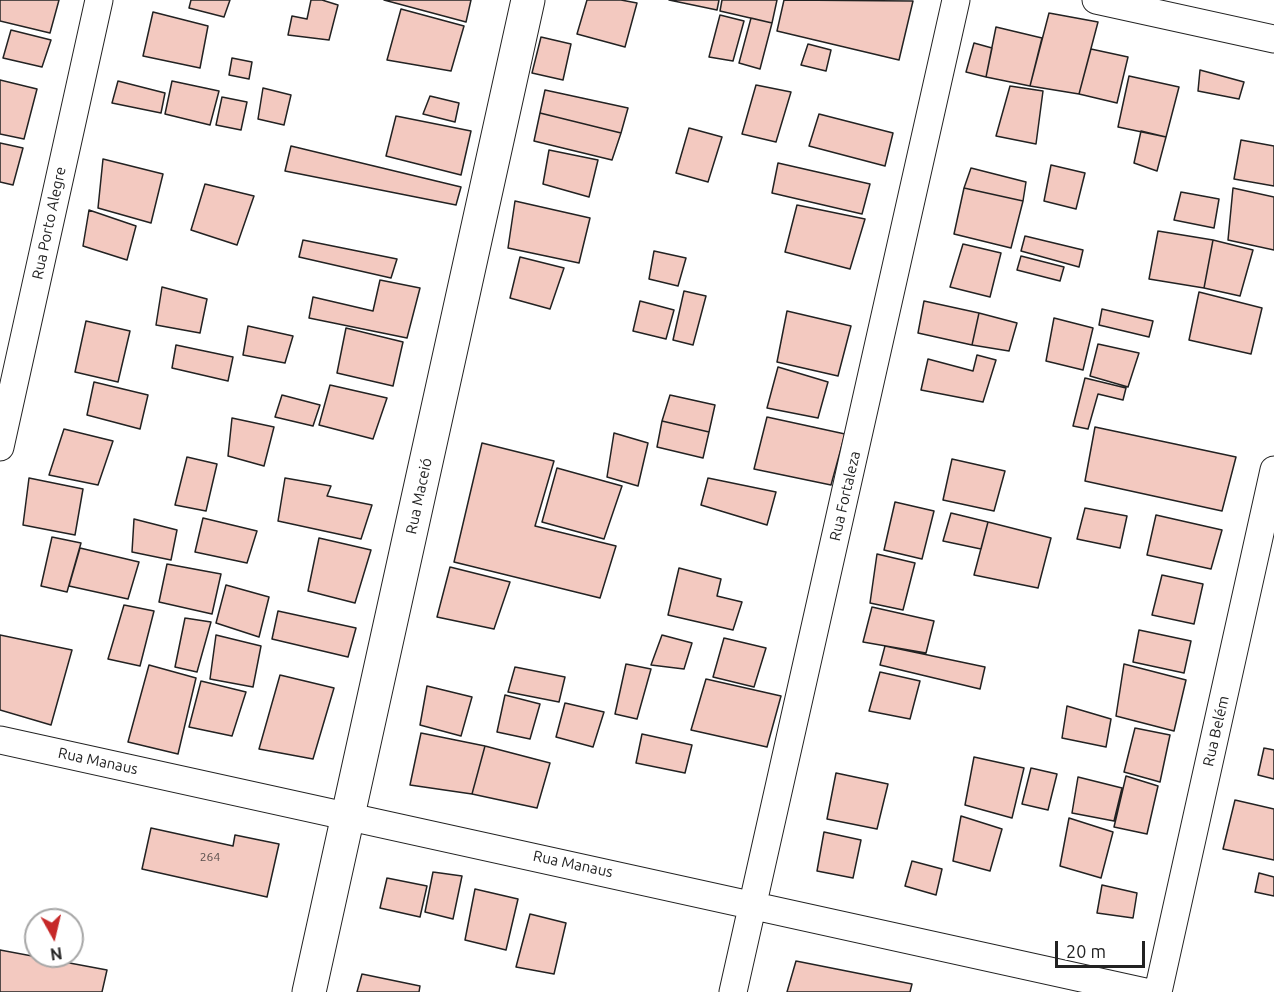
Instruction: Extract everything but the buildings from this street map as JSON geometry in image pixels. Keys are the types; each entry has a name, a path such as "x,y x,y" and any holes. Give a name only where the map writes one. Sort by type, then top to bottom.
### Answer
{"street":[{"name":"Rua Porto Alegre","path":"0,447 99,0"},
{"name":"Rua Maceió","path":"309,992 528,0"},
{"name":"Rua Fortaleza","path":"733,992 956,0"},
{"path":"1096,0 1274,39"},
{"name":"Rua Belém","path":"1158,992 1274,470"},
{"name":"Rua Manaus","path":"0,740 754,904 1145,992"}]}
